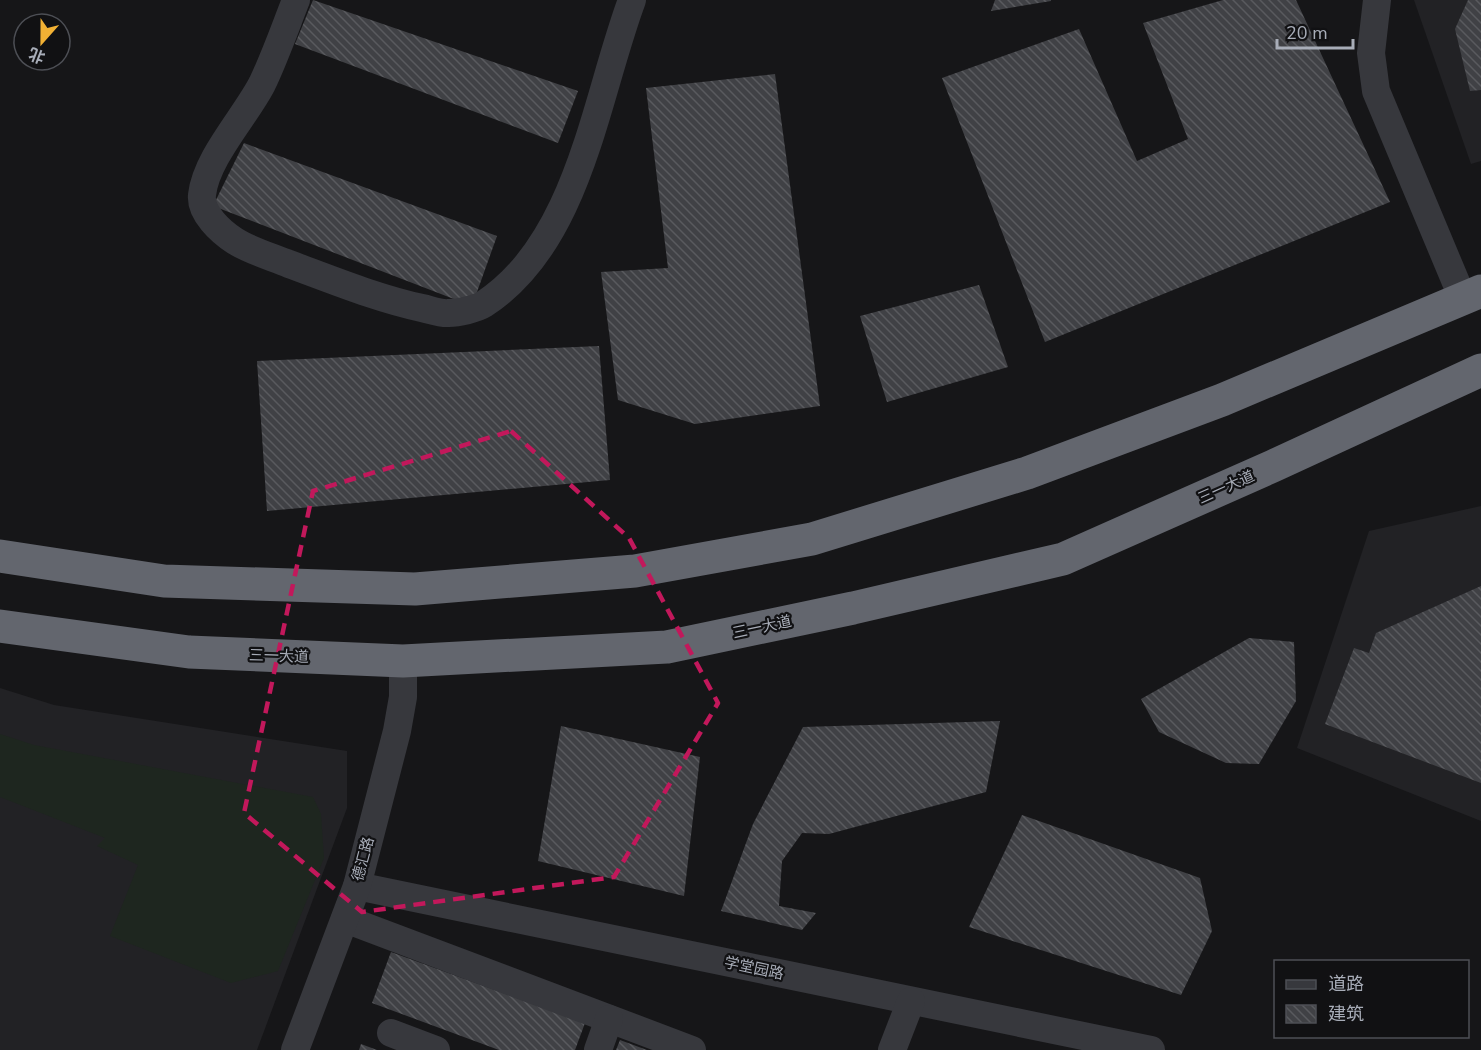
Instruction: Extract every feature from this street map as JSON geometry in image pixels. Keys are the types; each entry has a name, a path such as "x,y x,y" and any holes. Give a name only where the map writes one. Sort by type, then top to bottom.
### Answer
{"highway":[{"path":"0,556 164,581 415,589 635,571 812,539 1027,473 1222,400 1472,295"},
{"name":"三一大道","path":"0,626 189,652 403,661 667,647 854,609 1062,559 1274,466 1481,370"}],"street":[{"path":"296,0 262,84 228,136 207,178 201,197 208,216 235,241 256,251 386,300 448,314 482,305 522,272 545,240 568,191 595,121 620,33 632,0"},
{"path":"1377,0 1371,53 1376,91 1472,295"},
{"name":"德汇路","path":"295,1050 357,886 397,731 403,697 403,661"},
{"name":"学堂园路","path":"357,886 1151,1050"},
{"path":"345,919 692,1050"},
{"path":"893,1050 911,1000"},
{"path":"597,1050 609,1019"},
{"path":"390,1033 436,1050"}],"highlighted area":[{"path":"511,431 629,538 718,703 614,877 362,912 244,813 313,491"}],"shaded area":[{"path":"1414,0 1481,0 1481,161 1471,164"},
{"path":"1481,506 1481,821 1297,748 1369,531"},
{"path":"0,688 54,705 347,751 347,808 257,1050 0,1050"},
{"path":"0,734 34,745 313,797 321,814 324,858 278,971 231,983 110,936 138,865 97,846 105,838 0,797"}],"building":[{"path":"313,0 578,91 558,143 295,44"},
{"path":"995,0 1051,0 1051,1 991,11"},
{"path":"1223,0 1296,0 1390,202 1045,342 942,78 1079,29 1137,161 1188,139 1143,23"},
{"path":"1468,0 1481,0 1481,90 1470,91 1455,29"},
{"path":"775,74 820,406 695,424 618,400 601,272 668,268 646,88"},
{"path":"244,143 497,236 472,306 213,206"},
{"path":"979,285 1008,367 887,402 860,316"},
{"path":"599,346 610,480 267,511 257,361"},
{"path":"1481,586 1481,783 1325,724 1354,648 1369,653 1376,633"},
{"path":"1249,638 1294,642 1296,701 1259,764 1226,763 1159,732 1141,699"},
{"path":"1000,721 986,792 829,834 802,833 782,861 779,906 816,913 802,930 721,911 753,824 803,727"},
{"path":"561,726 700,757 684,896 538,861"},
{"path":"1022,815 1200,878 1212,931 1181,995 969,927"},
{"path":"391,952 585,1023 575,1050 499,1050 372,1003"},
{"path":"620,1040 647,1050 616,1050"},
{"path":"361,1044 377,1050 359,1050"}]}
